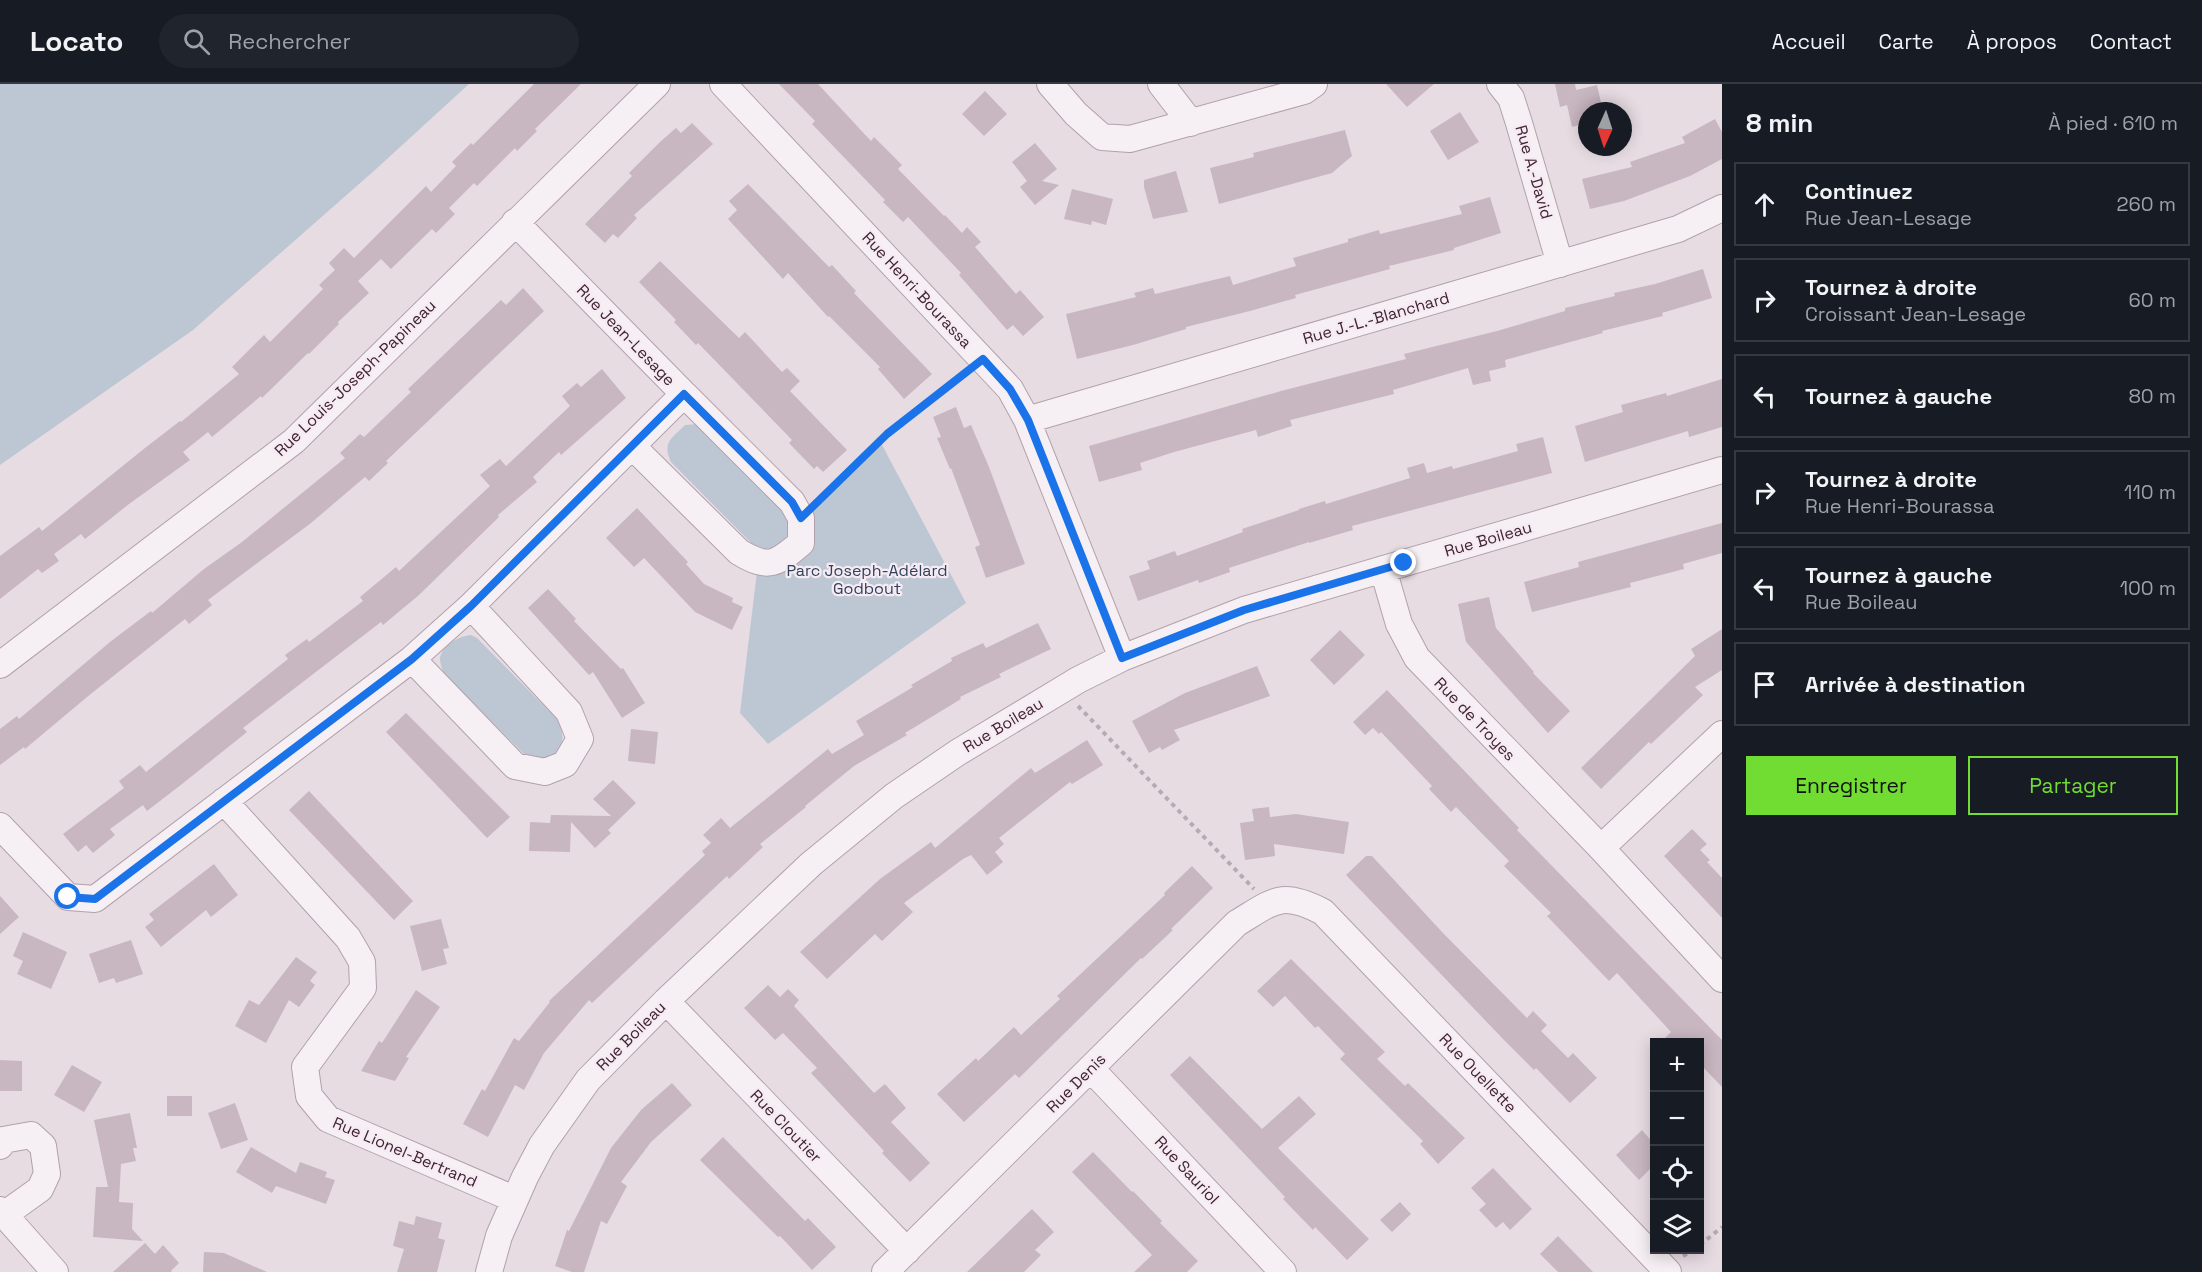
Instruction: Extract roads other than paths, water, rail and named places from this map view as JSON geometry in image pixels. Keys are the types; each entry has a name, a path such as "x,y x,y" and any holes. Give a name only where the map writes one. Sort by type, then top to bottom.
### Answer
{"street":[{"name":"Rue Louis-Joseph-Papineau","path":"0,665 294,441 657,84"},
{"name":"Rue Henri-Bourassa","path":"723,84 1010,389 1028,420 1122,658"},
{"path":"1050,84 1076,114 1102,137 1130,139 1304,91 1314,84"},
{"path":"1161,84 1191,123"},
{"name":"Rue A.-David","path":"1500,84 1511,98 1560,264"},
{"name":"Rue J.-L.-Blanchard","path":"1028,420 1678,229 1722,208"},
{"name":"Rue Jean-Lesage","path":"0,826 68,897 95,899 412,659 471,606 684,394 515,222"},
{"path":"633,447 739,552 758,563 780,561 801,543 801,518 792,502 684,394"},
{"name":"Rue Boileau","path":"489,1272 499,1236 514,1199 542,1145 588,1080 666,1001 811,864 894,796 957,753 1078,680 1122,658 1244,610 1722,470"},
{"name":"Rue de Troyes","path":"1383,569 1399,624 1417,658 1601,848 1722,979"},
{"path":"412,659 515,766 545,772 565,764 580,739 569,712 471,606"},
{"path":"1601,848 1722,734"},
{"name":"Rue Lionel-Bertrand","path":"224,801 348,939 362,962 363,988 305,1067 309,1096 328,1119 514,1199"},
{"name":"Rue Denis","path":"885,1272 1264,896"},
{"name":"Rue Ouellette","path":"1264,896 1308,904 1323,912 1665,1271"},
{"name":"Rue Cloutier","path":"666,1001 907,1251"},
{"name":"Rue Sauriol","path":"1091,1069 1283,1272"},
{"path":"0,1146 3,1140 31,1136 43,1146 47,1174 40,1189 2,1212 55,1272"}],"park label":[{"name":"Parc Joseph-Adélard Godbout","path":"867,579"}]}
